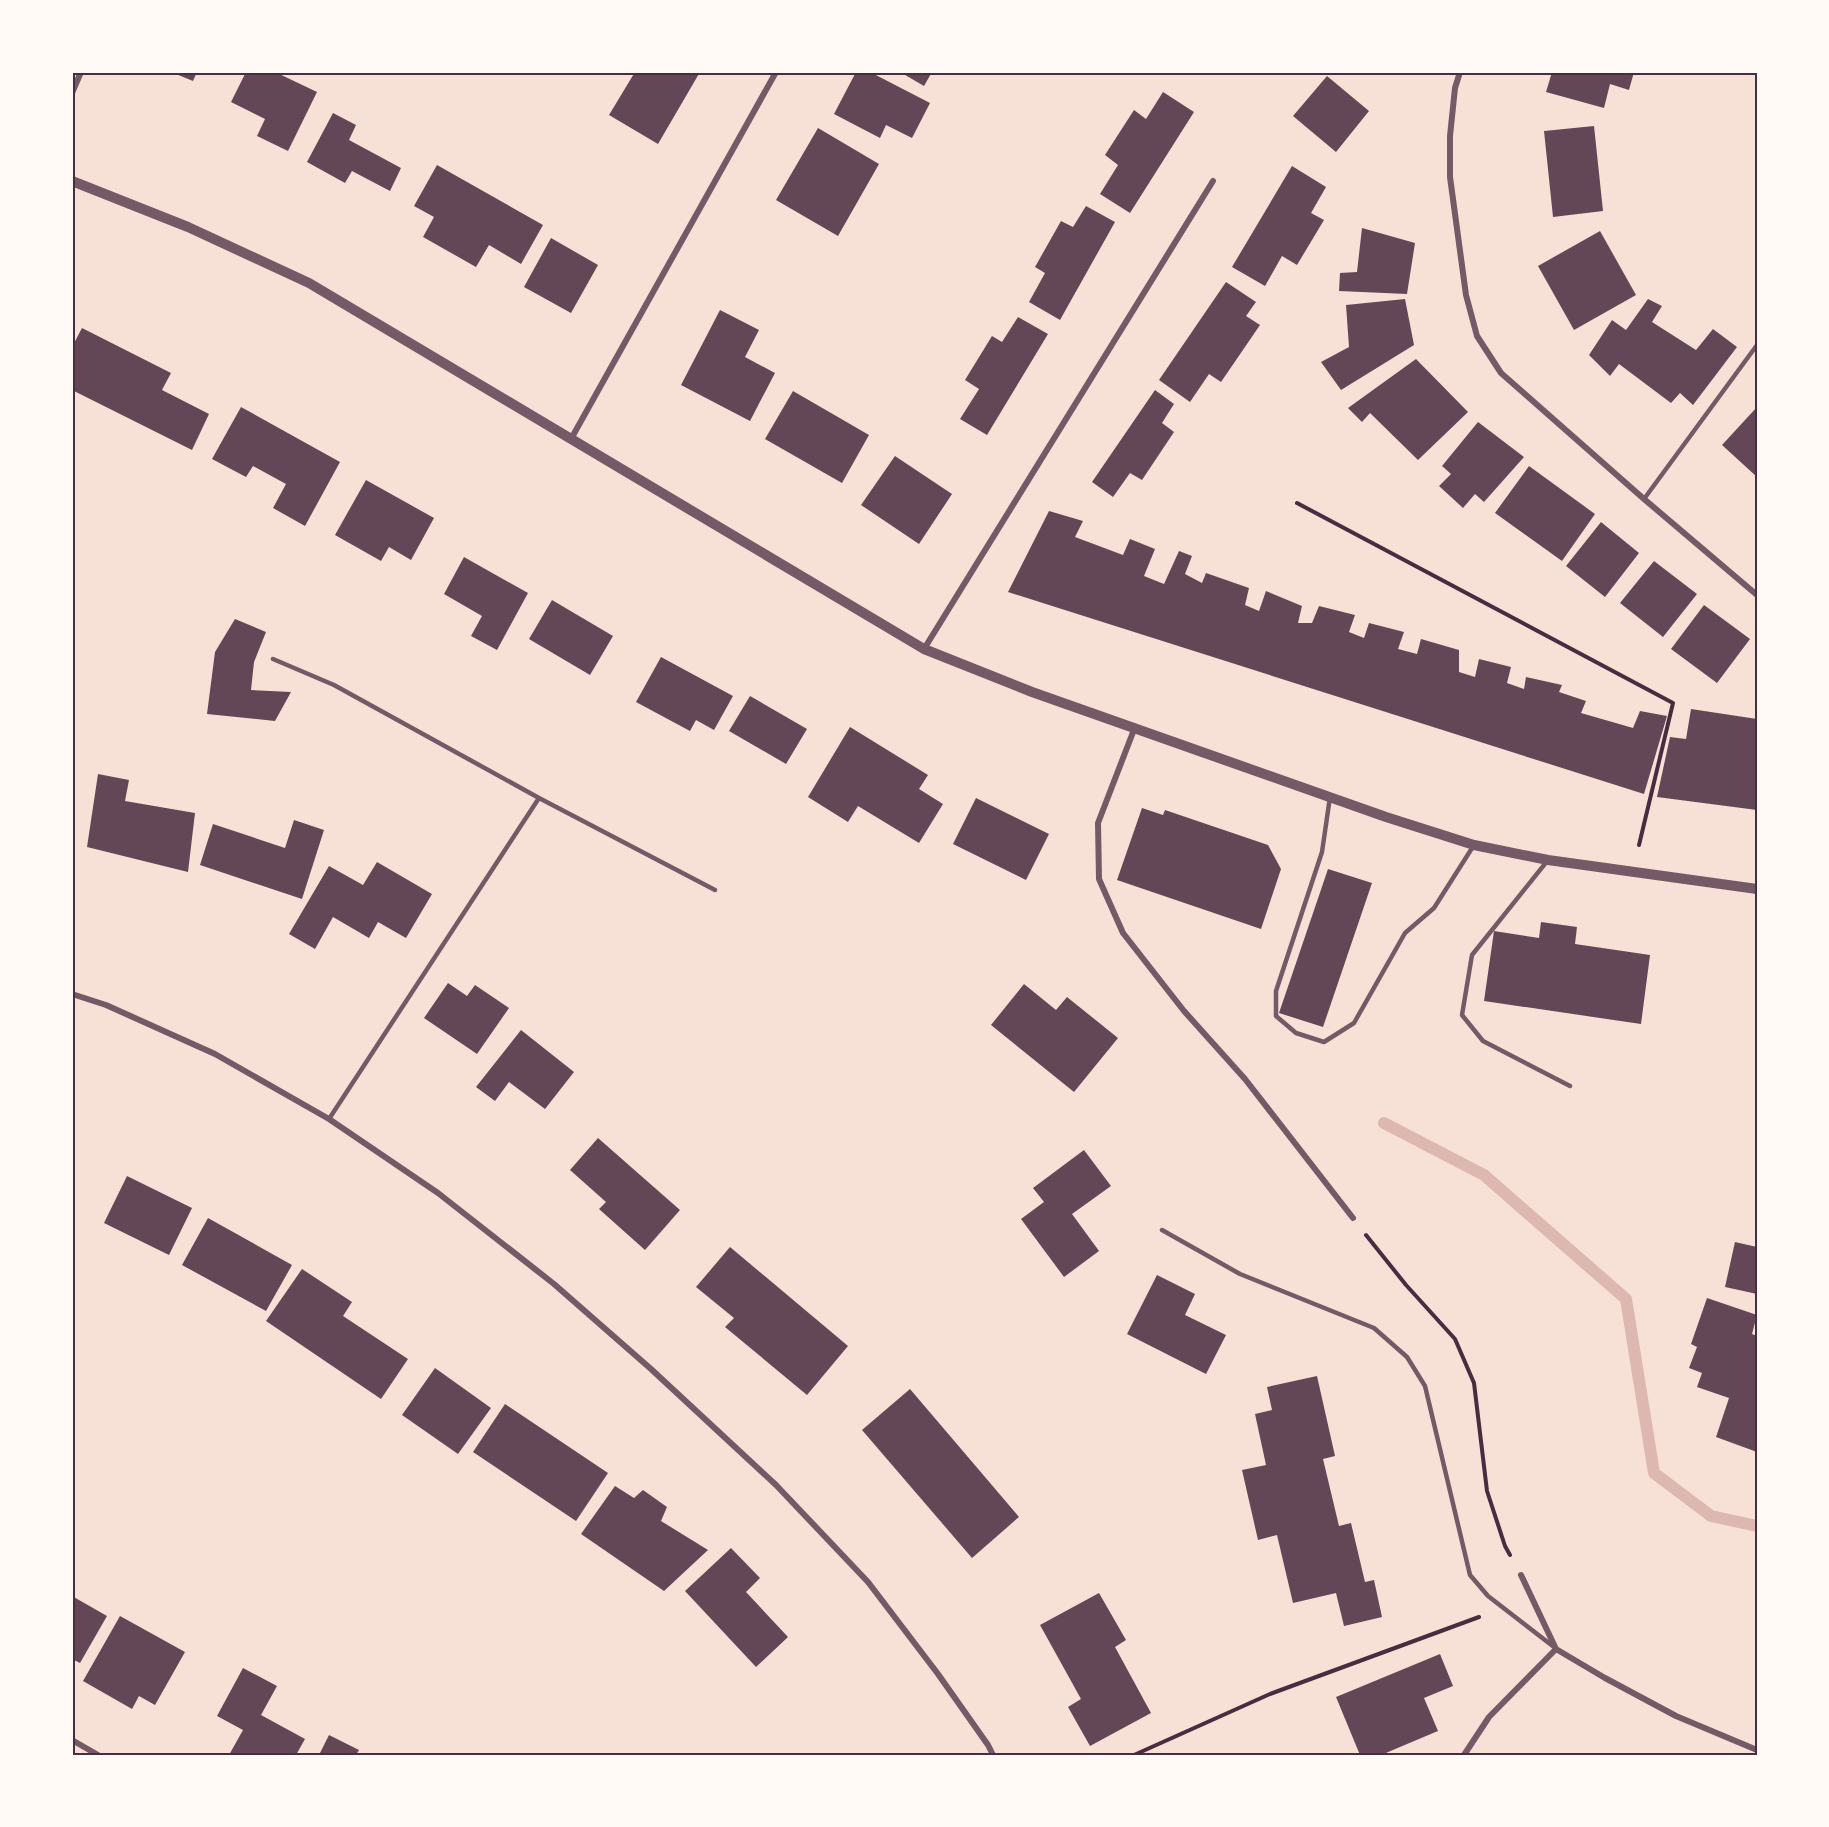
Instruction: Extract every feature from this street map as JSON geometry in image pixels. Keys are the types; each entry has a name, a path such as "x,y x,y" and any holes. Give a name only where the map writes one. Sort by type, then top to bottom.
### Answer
{"street":[{"path":"72,93 81,72"},
{"path":"570,440 776,72"},
{"path":"1461,72 1455,88 1449,136 1450,177 1466,295 1477,336 1501,373 1757,595"},
{"path":"72,180 188,226 309,284 924,649 1032,692 1474,845 1548,860 1757,889"},
{"path":"924,649 1213,181"},
{"path":"1135,727 1098,823 1099,879 1123,933 1184,1011 1245,1079 1353,1218"},
{"path":"72,994 106,1005 215,1054 329,1119 438,1192 554,1284 651,1369 776,1485 868,1582 939,1674 993,1755"},
{"path":"1521,1575 1556,1649 1676,1716 1757,1750"},
{"path":"1464,1755 1490,1717 1556,1649"},
{"path":"72,1740 98,1755"}],"lane":[{"path":"1644,499 1757,345"},
{"path":"273,659 334,685 539,798 715,890"},
{"path":"1330,797 1322,852 1276,991 1276,1016 1296,1033 1324,1042 1354,1023 1405,933 1434,908 1474,845"},
{"path":"329,1119 539,798"},
{"path":"1548,860 1472,955 1462,1015 1483,1041 1570,1086"},
{"path":"1162,1230 1240,1274 1374,1328 1407,1357 1425,1386 1470,1575 1488,1596 1556,1649"}],"path":[{"path":"1297,503 1673,703 1632,871"},
{"path":"1134,1755 1270,1694 1503,1608"}],"building":[{"path":"171,72 197,72 193,81"},
{"path":"246,72 275,72 317,92 288,151 257,136 265,119 231,102"},
{"path":"635,72 700,72 658,144 609,115"},
{"path":"856,72 870,72 930,103 912,138 886,125 880,138 834,114"},
{"path":"900,72 932,72 924,86"},
{"path":"1552,72 1634,72 1629,90 1610,84 1604,108 1546,92"},
{"path":"1327,76 1369,111 1336,152 1293,116"},
{"path":"1163,92 1194,112 1130,213 1100,194 1118,165 1105,155 1134,110 1146,119"},
{"path":"333,113 356,125 349,140 401,168 390,191 352,171 345,183 307,162"},
{"path":"1594,126 1603,211 1553,217 1544,131"},
{"path":"818,128 879,164 838,236 776,200"},
{"path":"437,165 543,225 521,264 489,245 476,267 423,237 434,217 414,206"},
{"path":"1292,166 1326,187 1311,213 1324,220 1297,265 1282,256 1265,286 1232,267"},
{"path":"1086,206 1115,222 1060,320 1029,302 1045,273 1035,267 1061,221 1073,227"},
{"path":"1362,228 1415,243 1407,294 1339,291 1340,273 1357,272"},
{"path":"1600,231 1636,295 1574,330 1538,266"},
{"path":"551,238 598,265 571,313 524,287"},
{"path":"1226,282 1256,302 1246,316 1260,325 1221,382 1209,374 1190,402 1159,380"},
{"path":"1405,299 1414,345 1341,390 1321,362 1349,347 1346,305"},
{"path":"1648,299 1662,306 1652,322 1696,350 1713,329 1737,347 1693,405 1680,393 1671,403 1619,364 1610,376 1589,355 1612,320 1626,330"},
{"path":"720,310 759,330 745,357 775,373 750,421 681,385"},
{"path":"1018,317 1048,334 987,435 960,419 979,389 965,380 992,336 1002,342"},
{"path":"82,328 171,373 162,390 209,414 192,450 72,390 72,347"},
{"path":"1416,359 1468,412 1418,460 1370,413 1362,422 1348,408"},
{"path":"1155,390 1174,404 1162,423 1174,432 1142,480 1130,473 1113,497 1092,482"},
{"path":"793,391 869,435 842,483 765,439"},
{"path":"241,407 340,462 305,526 273,508 286,484 253,466 246,477 212,459"},
{"path":"1757,407 1757,477 1722,445"},
{"path":"1478,422 1524,457 1484,502 1475,494 1463,508 1439,486 1451,474 1442,466"},
{"path":"895,456 952,494 919,544 861,505"},
{"path":"1529,466 1595,514 1562,561 1495,513"},
{"path":"366,480 434,518 411,560 389,547 381,561 335,535"},
{"path":"1049,511 1083,521 1075,537 1123,555 1130,539 1155,549 1144,576 1164,584 1179,551 1192,556 1185,574 1202,583 1206,573 1249,588 1245,605 1259,611 1266,591 1302,606 1298,623 1312,623 1319,606 1355,615 1349,632 1364,638 1369,623 1404,632 1398,649 1417,654 1421,639 1459,650 1459,672 1475,677 1479,659 1511,667 1507,683 1524,689 1526,677 1562,685 1559,692 1586,701 1581,713 1633,728 1640,711 1667,716 1644,794 1008,592"},
{"path":"1601,522 1639,553 1605,597 1566,566"},
{"path":"464,557 528,593 497,650 471,636 482,616 444,594"},
{"path":"1654,561 1697,594 1663,637 1620,603"},
{"path":"552,600 613,636 590,675 529,639"},
{"path":"1704,605 1750,639 1717,683 1671,649"},
{"path":"235,619 266,632 254,662 251,690 291,692 275,721 207,714 215,652"},
{"path":"661,657 733,696 714,730 696,720 690,731 636,702"},
{"path":"750,696 807,729 786,764 729,731"},
{"path":"1691,709 1757,719 1757,810 1657,797 1670,737 1686,739"},
{"path":"850,727 928,775 919,789 943,804 919,843 858,806 848,822 808,797"},
{"path":"98,774 129,780 125,801 195,813 188,872 87,847"},
{"path":"976,798 1049,834 1026,880 953,844"},
{"path":"1142,808 1163,815 1165,810 1268,845 1281,869 1261,929 1117,880"},
{"path":"294,820 324,830 302,899 200,865 213,824 285,848"},
{"path":"377,862 432,894 406,938 378,922 369,938 333,917 315,949 289,934 329,866 363,885"},
{"path":"1328,869 1372,883 1323,1027 1279,1013"},
{"path":"1541,922 1577,927 1575,944 1650,955 1641,1024 1484,1001 1494,931 1539,938"},
{"path":"448,983 467,996 475,985 509,1008 477,1054 424,1018"},
{"path":"1024,984 1056,1010 1067,997 1118,1038 1074,1092 991,1025"},
{"path":"521,1030 574,1072 545,1109 509,1082 495,1101 476,1087"},
{"path":"598,1138 680,1210 645,1250 599,1209 606,1202 570,1170"},
{"path":"1084,1150 1111,1186 1072,1214 1099,1251 1064,1277 1021,1219 1044,1202 1033,1188"},
{"path":"127,1176 192,1208 169,1255 104,1223"},
{"path":"208,1218 292,1265 266,1311 182,1265"},
{"path":"1735,1242 1757,1247 1757,1294 1725,1287"},
{"path":"730,1247 848,1346 807,1395 725,1327 734,1318 696,1287"},
{"path":"302,1269 352,1302 343,1316 408,1359 381,1399 266,1321"},
{"path":"1157,1275 1195,1294 1185,1315 1226,1335 1206,1374 1127,1334"},
{"path":"1707,1298 1757,1315 1752,1334 1757,1336 1757,1452 1716,1437 1729,1398 1697,1387 1702,1373 1689,1368 1697,1347 1691,1344"},
{"path":"435,1368 491,1408 458,1454 402,1415"},
{"path":"1317,1376 1335,1456 1323,1459 1339,1526 1351,1523 1365,1582 1374,1580 1382,1617 1344,1626 1336,1593 1293,1603 1277,1535 1258,1540 1242,1470 1266,1465 1255,1414 1272,1410 1267,1387"},
{"path":"910,1389 1019,1517 972,1558 862,1430"},
{"path":"505,1404 608,1473 576,1521 473,1452"},
{"path":"615,1486 634,1498 643,1490 667,1507 661,1521 708,1550 664,1591 581,1534"},
{"path":"731,1548 760,1578 746,1592 788,1637 756,1667 685,1591"},
{"path":"1099,1593 1126,1640 1115,1647 1151,1713 1090,1746 1068,1707 1081,1699 1040,1625"},
{"path":"72,1596 107,1616 80,1663 72,1659"},
{"path":"120,1616 185,1652 155,1705 139,1696 132,1709 83,1681"},
{"path":"1440,1654 1453,1686 1424,1698 1438,1731 1381,1755 1360,1755 1336,1697"},
{"path":"243,1668 277,1686 261,1715 305,1739 296,1755 229,1755 243,1730 217,1716"},
{"path":"329,1735 359,1750 356,1755 319,1755"}],"waterway":[{"path":"1384,1123 1484,1175 1626,1299 1654,1473 1711,1516 1757,1526"}]}
